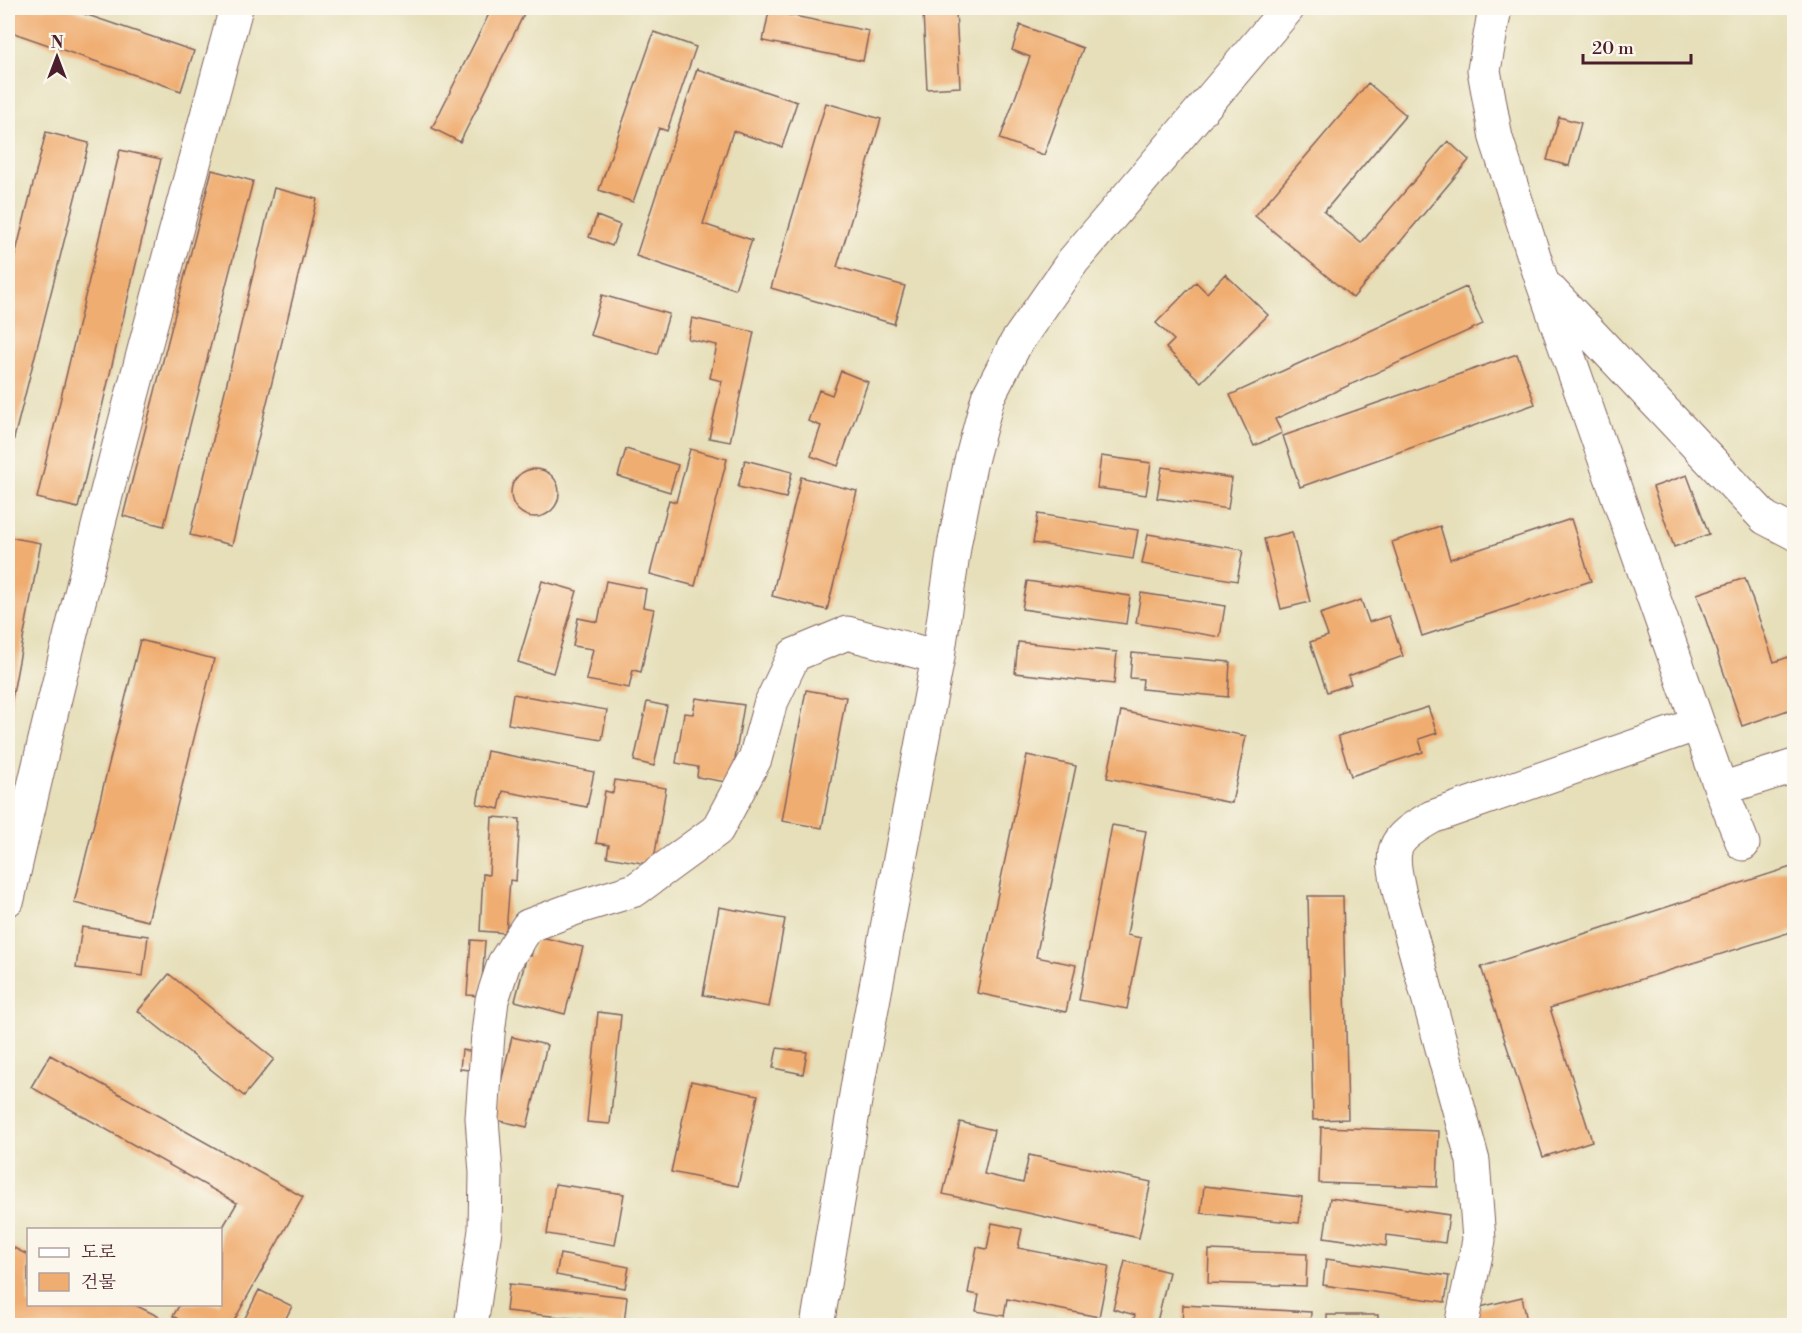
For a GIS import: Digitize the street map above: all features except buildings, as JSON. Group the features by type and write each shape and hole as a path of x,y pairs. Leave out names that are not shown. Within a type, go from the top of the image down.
{"street":[{"path":"8,899 39,761 120,438 236,8"},
{"path":"817,1326 861,1066 938,657 955,541 970,465 988,397 1016,343 1073,261 1288,8"},
{"path":"1495,8 1484,70 1496,138 1542,281 1721,789 1743,844"},
{"path":"1542,281 1765,518 1794,533"},
{"path":"471,1326 484,1230 486,1173 482,1118 492,1000 504,963 528,926 635,890 717,830 755,759 770,705 794,655 847,633 938,657"},
{"path":"1461,1326 1479,1240 1473,1161 1400,895 1393,863 1395,845 1408,831 1432,817 1698,724"},
{"path":"1721,789 1794,766"}]}
